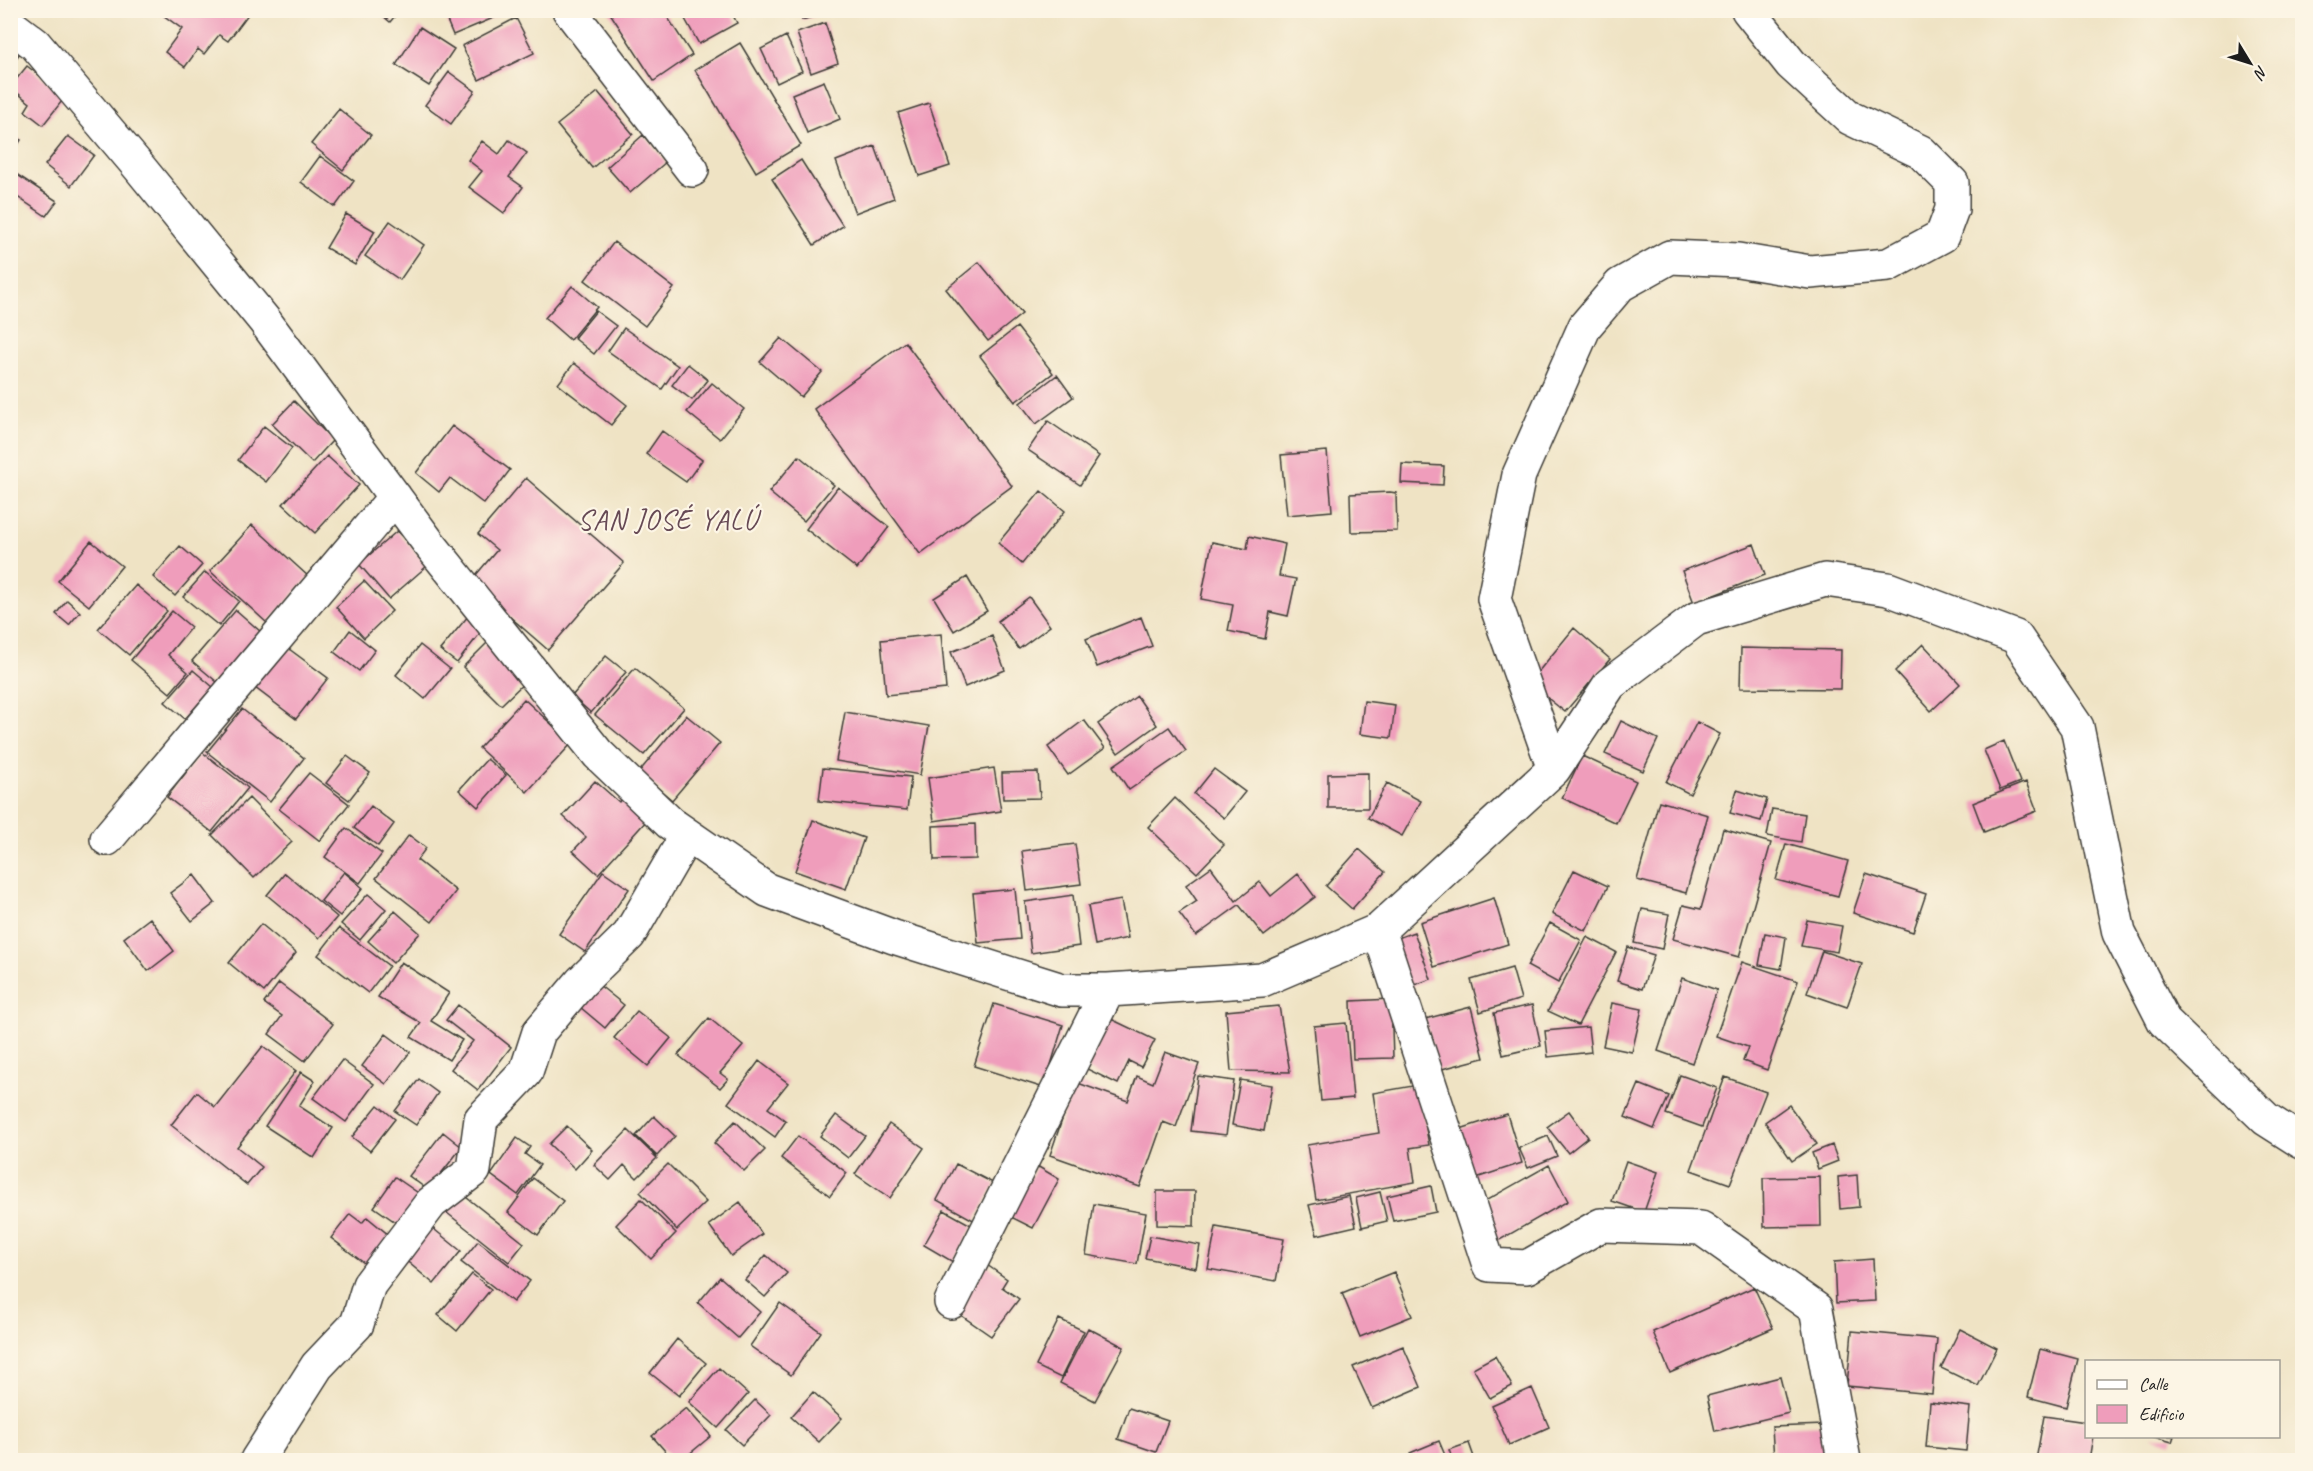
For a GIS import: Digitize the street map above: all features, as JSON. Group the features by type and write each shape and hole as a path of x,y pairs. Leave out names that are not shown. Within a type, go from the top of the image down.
{"street":[{"path":"569,10 692,170"},
{"path":"1554,769 1494,599 1519,475 1585,326 1620,285 1670,257 1738,260 1810,272 1888,265 1942,236 1952,208 1952,183 1921,152 1850,118 1791,64 1748,10"},
{"path":"10,25 35,44 264,320 428,542 598,754 670,823 767,890 894,937 1062,990 1108,990 1262,980 1379,930 1554,769 1610,684 1696,619 1825,580 1888,589 2016,637 2077,727 2119,933 2164,1021 2266,1119 2302,1142"},
{"path":"107,839 395,497"},
{"path":"257,1461 317,1366 357,1324 369,1285 431,1203 474,1170 481,1119 526,1072 539,1032 581,982 629,935 687,835"},
{"path":"1379,930 1489,1265 1527,1267 1601,1225 1701,1228 1816,1310 1844,1461"},
{"path":"951,1302 1108,990"}],"building":[{"path":"166,10 245,10 249,13 228,41 219,35 204,54 198,49 185,67 165,52 182,29 163,15"},
{"path":"376,10 400,10 390,22"},
{"path":"608,10 663,10 692,55 654,81"},
{"path":"680,10 730,10 737,23 699,44"},
{"path":"800,10 832,10 833,11 802,20"},
{"path":"443,11 510,11 453,35"},
{"path":"516,18 534,53 479,80 462,46"},
{"path":"825,23 838,63 811,73 797,33"},
{"path":"420,27 454,49 429,86 396,65"},
{"path":"786,36 802,71 777,83 761,49"},
{"path":"10,38 24,47 10,67"},
{"path":"740,43 801,145 756,172 695,70"},
{"path":"27,66 66,96 43,125 25,111 30,103 10,87"},
{"path":"449,72 475,91 451,124 425,105"},
{"path":"824,81 840,119 807,133 792,94"},
{"path":"598,92 633,134 592,168 557,125"},
{"path":"929,103 950,166 919,176 898,113"},
{"path":"339,109 371,135 343,170 311,144"},
{"path":"10,133 21,140 10,157"},
{"path":"643,135 666,162 630,193 607,167"},
{"path":"68,136 94,155 71,186 45,165"},
{"path":"509,140 527,153 509,177 523,187 504,213 469,187 482,171 468,160 482,141 499,154"},
{"path":"875,146 894,198 855,213 836,161"},
{"path":"320,156 354,181 335,207 301,182"},
{"path":"801,160 843,226 814,245 772,179"},
{"path":"10,170 57,201 46,216 10,192"},
{"path":"346,214 375,231 355,265 326,248"},
{"path":"390,221 424,245 400,280 365,256"},
{"path":"614,242 674,288 645,326 585,280"},
{"path":"979,262 1022,314 988,341 946,289"},
{"path":"572,286 597,307 570,340 545,318"},
{"path":"596,311 616,326 594,354 574,338"},
{"path":"1017,327 1053,373 1015,402 980,356"},
{"path":"624,328 678,366 662,389 608,351"},
{"path":"781,338 822,372 801,397 760,362"},
{"path":"905,342 1012,486 920,554 814,409"},
{"path":"574,363 627,405 611,425 558,384"},
{"path":"688,364 708,380 692,400 672,385"},
{"path":"1057,375 1073,397 1036,424 1020,403"},
{"path":"712,383 744,409 720,439 687,412"},
{"path":"294,401 333,440 312,463 272,424"},
{"path":"1048,421 1099,456 1080,485 1028,450"},
{"path":"264,426 292,448 266,482 238,460"},
{"path":"452,426 510,470 484,504 450,478 439,492 416,473"},
{"path":"662,431 702,460 686,482 646,454"},
{"path":"1327,451 1332,511 1287,515 1281,455"},
{"path":"327,456 359,485 315,533 283,504"},
{"path":"799,456 834,485 804,521 769,492"},
{"path":"1402,464 1444,466 1443,485 1401,483"},
{"path":"526,478 624,563 548,650 470,582 497,550 478,534"},
{"path":"838,487 889,527 857,569 806,529"},
{"path":"1041,491 1065,511 1022,564 998,543"},
{"path":"1396,493 1397,531 1351,532 1350,494"},
{"path":"252,525 309,577 267,623 210,571"},
{"path":"397,531 427,566 389,599 359,564"},
{"path":"1249,536 1285,544 1279,576 1296,579 1288,616 1270,612 1265,639 1228,631 1233,605 1201,599 1212,542 1247,549"},
{"path":"91,541 122,566 89,606 58,581"},
{"path":"1754,544 1765,575 1694,603 1682,571"},
{"path":"180,546 202,565 175,596 153,577"},
{"path":"205,572 239,601 219,626 183,597"},
{"path":"967,577 987,611 954,631 934,598"},
{"path":"364,581 392,611 364,638 336,607"},
{"path":"136,585 167,611 129,655 98,629"},
{"path":"1029,597 1050,626 1019,649 998,621"},
{"path":"67,600 80,612 69,625 56,614"},
{"path":"236,610 261,632 217,682 192,661"},
{"path":"172,611 191,627 168,655 188,672 170,693 131,660"},
{"path":"469,615 484,628 457,663 440,650"},
{"path":"1141,617 1152,646 1097,667 1086,639"},
{"path":"1574,628 1610,659 1565,712 1529,683"},
{"path":"350,630 375,650 359,671 334,652"},
{"path":"941,634 946,689 886,695 881,640"},
{"path":"992,636 1005,670 965,687 951,652"},
{"path":"489,641 527,680 501,705 463,667"},
{"path":"281,643 328,678 296,719 250,684"},
{"path":"1923,644 1960,684 1931,711 1895,671"},
{"path":"420,645 450,669 425,699 396,675"},
{"path":"1741,648 1841,650 1840,689 1740,688"},
{"path":"606,656 626,672 591,713 572,696"},
{"path":"635,668 684,708 644,755 595,715"},
{"path":"193,670 213,687 185,719 165,702"},
{"path":"1137,696 1157,725 1118,753 1098,724"},
{"path":"524,699 572,743 527,792 479,748"},
{"path":"1364,701 1395,705 1391,738 1360,734"},
{"path":"242,709 304,758 270,802 207,752"},
{"path":"845,712 929,726 920,775 836,761"},
{"path":"686,715 720,743 672,800 639,772"},
{"path":"1084,720 1105,748 1068,775 1048,747"},
{"path":"1621,721 1658,739 1643,771 1605,754"},
{"path":"1697,722 1720,734 1690,794 1666,782"},
{"path":"1169,727 1186,751 1129,790 1113,766"},
{"path":"2004,741 2020,782 2000,790 1984,750"},
{"path":"202,752 248,788 212,832 167,797"},
{"path":"347,756 370,773 349,800 326,783"},
{"path":"1582,756 1636,781 1616,823 1562,798"},
{"path":"487,759 506,775 478,807 459,790"},
{"path":"823,768 911,777 907,810 819,801"},
{"path":"994,768 1001,811 934,821 928,778"},
{"path":"1214,769 1245,792 1224,818 1194,794"},
{"path":"1038,772 1040,798 1003,799 1002,773"},
{"path":"309,773 349,804 320,841 279,809"},
{"path":"1368,773 1368,808 1328,808 1328,774"},
{"path":"595,781 619,802 623,797 648,819 598,874 573,851 586,837 563,816"},
{"path":"2026,782 2037,811 1984,832 1973,803"},
{"path":"1387,783 1421,801 1402,836 1368,818"},
{"path":"1737,790 1767,799 1761,821 1730,813"},
{"path":"249,798 292,842 254,878 212,835"},
{"path":"1175,798 1224,845 1197,873 1148,827"},
{"path":"1659,801 1708,815 1686,893 1637,880"},
{"path":"371,806 394,824 378,846 354,828"},
{"path":"1772,809 1805,814 1801,842 1767,836"},
{"path":"813,820 864,838 846,889 795,871"},
{"path":"975,824 976,859 934,860 933,826"},
{"path":"346,828 382,854 360,883 325,857"},
{"path":"1723,829 1771,843 1739,957 1673,939 1683,905 1701,909"},
{"path":"409,835 426,848 417,860 456,891 432,922 376,878"},
{"path":"1075,844 1081,884 1027,891 1022,851"},
{"path":"1786,844 1848,861 1838,896 1776,880"},
{"path":"1359,849 1385,872 1352,909 1326,886"},
{"path":"1211,867 1236,901 1260,882 1271,896 1298,874 1315,897 1264,936 1239,905 1196,936 1179,913 1197,901 1186,885"},
{"path":"1574,870 1608,886 1586,931 1552,914"},
{"path":"603,871 629,889 585,952 559,934"},
{"path":"344,872 363,888 340,916 321,901"},
{"path":"285,873 337,917 319,938 267,895"},
{"path":"1866,874 1926,894 1913,932 1853,913"},
{"path":"194,875 215,903 192,921 170,893"},
{"path":"1015,889 1020,939 978,943 973,893"},
{"path":"368,894 386,909 360,940 341,924"},
{"path":"1073,895 1079,946 1031,953 1025,902"},
{"path":"1494,898 1508,944 1434,967 1420,922"},
{"path":"1121,900 1128,938 1095,945 1088,906"},
{"path":"1642,909 1669,914 1662,949 1634,943"},
{"path":"395,911 420,933 393,963 368,941"},
{"path":"150,918 174,951 148,971 124,938"},
{"path":"1807,920 1842,926 1837,952 1801,946"},
{"path":"1550,923 1581,940 1558,983 1527,966"},
{"path":"261,924 296,953 264,992 229,963"},
{"path":"339,928 389,966 368,993 318,955"},
{"path":"1414,932 1431,979 1401,990 1384,943"},
{"path":"1765,933 1786,937 1781,969 1759,965"},
{"path":"1587,937 1616,952 1578,1025 1548,1011"},
{"path":"1628,947 1654,955 1642,989 1617,981"},
{"path":"1822,951 1862,964 1847,1007 1807,993"},
{"path":"401,962 449,993 431,1021 462,1040 449,1060 411,1037 421,1023 378,997"},
{"path":"1742,962 1798,981 1767,1070 1743,1061 1748,1047 1716,1036"},
{"path":"1512,968 1521,999 1480,1012 1471,980"},
{"path":"1682,978 1717,990 1692,1063 1658,1051"},
{"path":"279,983 333,1024 305,1061 269,1034 282,1016 264,1003"},
{"path":"599,985 624,1005 605,1028 580,1007"},
{"path":"1391,999 1393,1058 1353,1059 1351,1001"},
{"path":"1612,1003 1642,1009 1632,1052 1603,1046"},
{"path":"994,1004 1063,1025 1044,1088 974,1066"},
{"path":"458,1005 511,1047 478,1090 451,1069 473,1041 446,1020"},
{"path":"1532,1005 1541,1046 1503,1055 1494,1013"},
{"path":"1279,1006 1290,1072 1231,1071 1226,1011"},
{"path":"1471,1007 1484,1058 1438,1070 1425,1019"},
{"path":"637,1011 671,1038 648,1066 614,1038"},
{"path":"709,1018 743,1046 720,1073 728,1079 720,1088 678,1055"},
{"path":"1111,1019 1155,1040 1141,1067 1129,1061 1118,1084 1087,1069"},
{"path":"1346,1023 1353,1098 1321,1101 1314,1026"},
{"path":"1588,1027 1591,1052 1548,1057 1545,1031"},
{"path":"386,1034 410,1052 386,1084 362,1066"},
{"path":"263,1046 296,1071 237,1147 262,1167 247,1185 171,1125 197,1092 215,1107"},
{"path":"1165,1052 1199,1064 1176,1127 1163,1122 1140,1187 1050,1155 1075,1082 1128,1101 1137,1076 1153,1083"},
{"path":"342,1060 374,1084 346,1122 313,1098"},
{"path":"759,1061 788,1083 768,1108 786,1121 775,1137 728,1103"},
{"path":"301,1072 315,1081 299,1106 333,1128 314,1158 265,1126"},
{"path":"1680,1075 1717,1088 1702,1127 1666,1114"},
{"path":"1198,1076 1234,1081 1226,1135 1191,1131"},
{"path":"1725,1077 1766,1092 1730,1184 1691,1170"},
{"path":"419,1079 438,1093 416,1125 395,1111"},
{"path":"1240,1080 1272,1085 1264,1131 1232,1125"},
{"path":"1639,1084 1669,1096 1654,1129 1625,1117"},
{"path":"1418,1085 1429,1145 1410,1148 1415,1182 1316,1200 1307,1145 1379,1133 1373,1093"},
{"path":"378,1105 395,1119 370,1151 352,1137"},
{"path":"1789,1105 1817,1144 1792,1161 1765,1122"},
{"path":"1569,1111 1588,1137 1568,1153 1547,1127"},
{"path":"1507,1114 1522,1163 1473,1179 1457,1130"},
{"path":"836,1115 865,1136 848,1158 820,1136"},
{"path":"654,1116 675,1136 657,1156 636,1136"},
{"path":"735,1121 765,1150 744,1171 714,1143"},
{"path":"889,1124 924,1148 890,1198 855,1174"},
{"path":"567,1126 592,1150 575,1169 549,1144"},
{"path":"628,1130 657,1158 637,1178 624,1165 610,1180 594,1165"},
{"path":"443,1132 462,1147 428,1190 409,1176"},
{"path":"798,1136 847,1173 830,1196 781,1158"},
{"path":"1548,1136 1557,1156 1528,1168 1519,1148"},
{"path":"517,1138 530,1147 525,1154 540,1165 518,1195 491,1175"},
{"path":"1832,1145 1838,1161 1818,1169 1812,1153"},
{"path":"1626,1161 1658,1172 1644,1212 1612,1201"},
{"path":"668,1164 706,1202 677,1230 640,1192"},
{"path":"956,1164 995,1184 975,1221 937,1200"},
{"path":"1549,1165 1568,1201 1498,1241 1478,1205"},
{"path":"1037,1166 1059,1179 1033,1228 1009,1216"},
{"path":"1857,1175 1859,1207 1840,1209 1838,1177"},
{"path":"395,1177 424,1197 404,1228 374,1207"},
{"path":"1820,1177 1821,1226 1764,1227 1763,1178"},
{"path":"533,1178 563,1201 538,1235 508,1212"},
{"path":"1431,1186 1436,1212 1393,1221 1387,1196"},
{"path":"457,1190 524,1243 509,1262 442,1209"},
{"path":"1157,1191 1195,1191 1194,1226 1157,1225"},
{"path":"1380,1192 1387,1221 1362,1227 1356,1198"},
{"path":"1349,1196 1356,1226 1317,1235 1309,1205"},
{"path":"641,1199 676,1233 651,1259 616,1225"},
{"path":"740,1202 762,1234 731,1256 709,1225"},
{"path":"1094,1204 1146,1213 1137,1264 1086,1255"},
{"path":"944,1210 973,1226 953,1262 924,1245"},
{"path":"350,1214 362,1223 367,1217 390,1236 368,1266 331,1238"},
{"path":"430,1226 461,1251 434,1284 403,1258"},
{"path":"1216,1227 1284,1239 1276,1281 1208,1269"},
{"path":"1150,1236 1200,1245 1196,1268 1145,1258"},
{"path":"478,1241 530,1281 513,1302 461,1262"},
{"path":"766,1255 787,1273 765,1297 745,1280"},
{"path":"1873,1259 1875,1301 1836,1303 1834,1262"},
{"path":"987,1265 1007,1279 1002,1287 1019,1299 991,1336 955,1311"},
{"path":"1394,1272 1412,1316 1360,1337 1342,1293"},
{"path":"472,1274 491,1289 457,1331 438,1315"},
{"path":"720,1277 760,1312 738,1338 698,1303"},
{"path":"1754,1287 1773,1328 1670,1373 1653,1332"},
{"path":"780,1303 821,1332 791,1375 750,1346"},
{"path":"1059,1319 1084,1331 1061,1378 1036,1366"},
{"path":"1088,1328 1124,1347 1095,1401 1060,1383"},
{"path":"1960,1329 1997,1348 1978,1386 1941,1368"},
{"path":"1852,1331 1937,1339 1932,1394 1847,1386"},
{"path":"677,1339 706,1363 679,1396 650,1373"},
{"path":"1403,1346 1421,1387 1372,1408 1353,1367"},
{"path":"2040,1349 2078,1359 2066,1407 2028,1397"},
{"path":"1495,1356 1512,1386 1490,1398 1473,1368"},
{"path":"719,1368 748,1394 718,1428 689,1402"},
{"path":"1780,1377 1789,1413 1715,1431 1707,1396"},
{"path":"1532,1388 1549,1427 1509,1445 1492,1406"},
{"path":"813,1392 842,1418 819,1442 791,1417"},
{"path":"755,1400 771,1415 742,1445 726,1430"},
{"path":"1930,1402 1970,1407 1966,1451 1926,1447"},
{"path":"686,1408 711,1436 682,1460 673,1460 652,1436"},
{"path":"1129,1408 1168,1421 1156,1452 1118,1439"},
{"path":"2044,1416 2085,1422 2085,1438 2093,1438 2089,1460 2036,1460"},
{"path":"1824,1425 1826,1460 1774,1460 1772,1427"},
{"path":"2158,1438 2173,1438 2172,1442"},
{"path":"1439,1441 1447,1460 1413,1460 1410,1453"},
{"path":"1469,1443 1475,1460 1453,1460 1449,1450"}],"district":[{"name":"SAN JOSÉ YALÚ","path":"668,519"}]}
